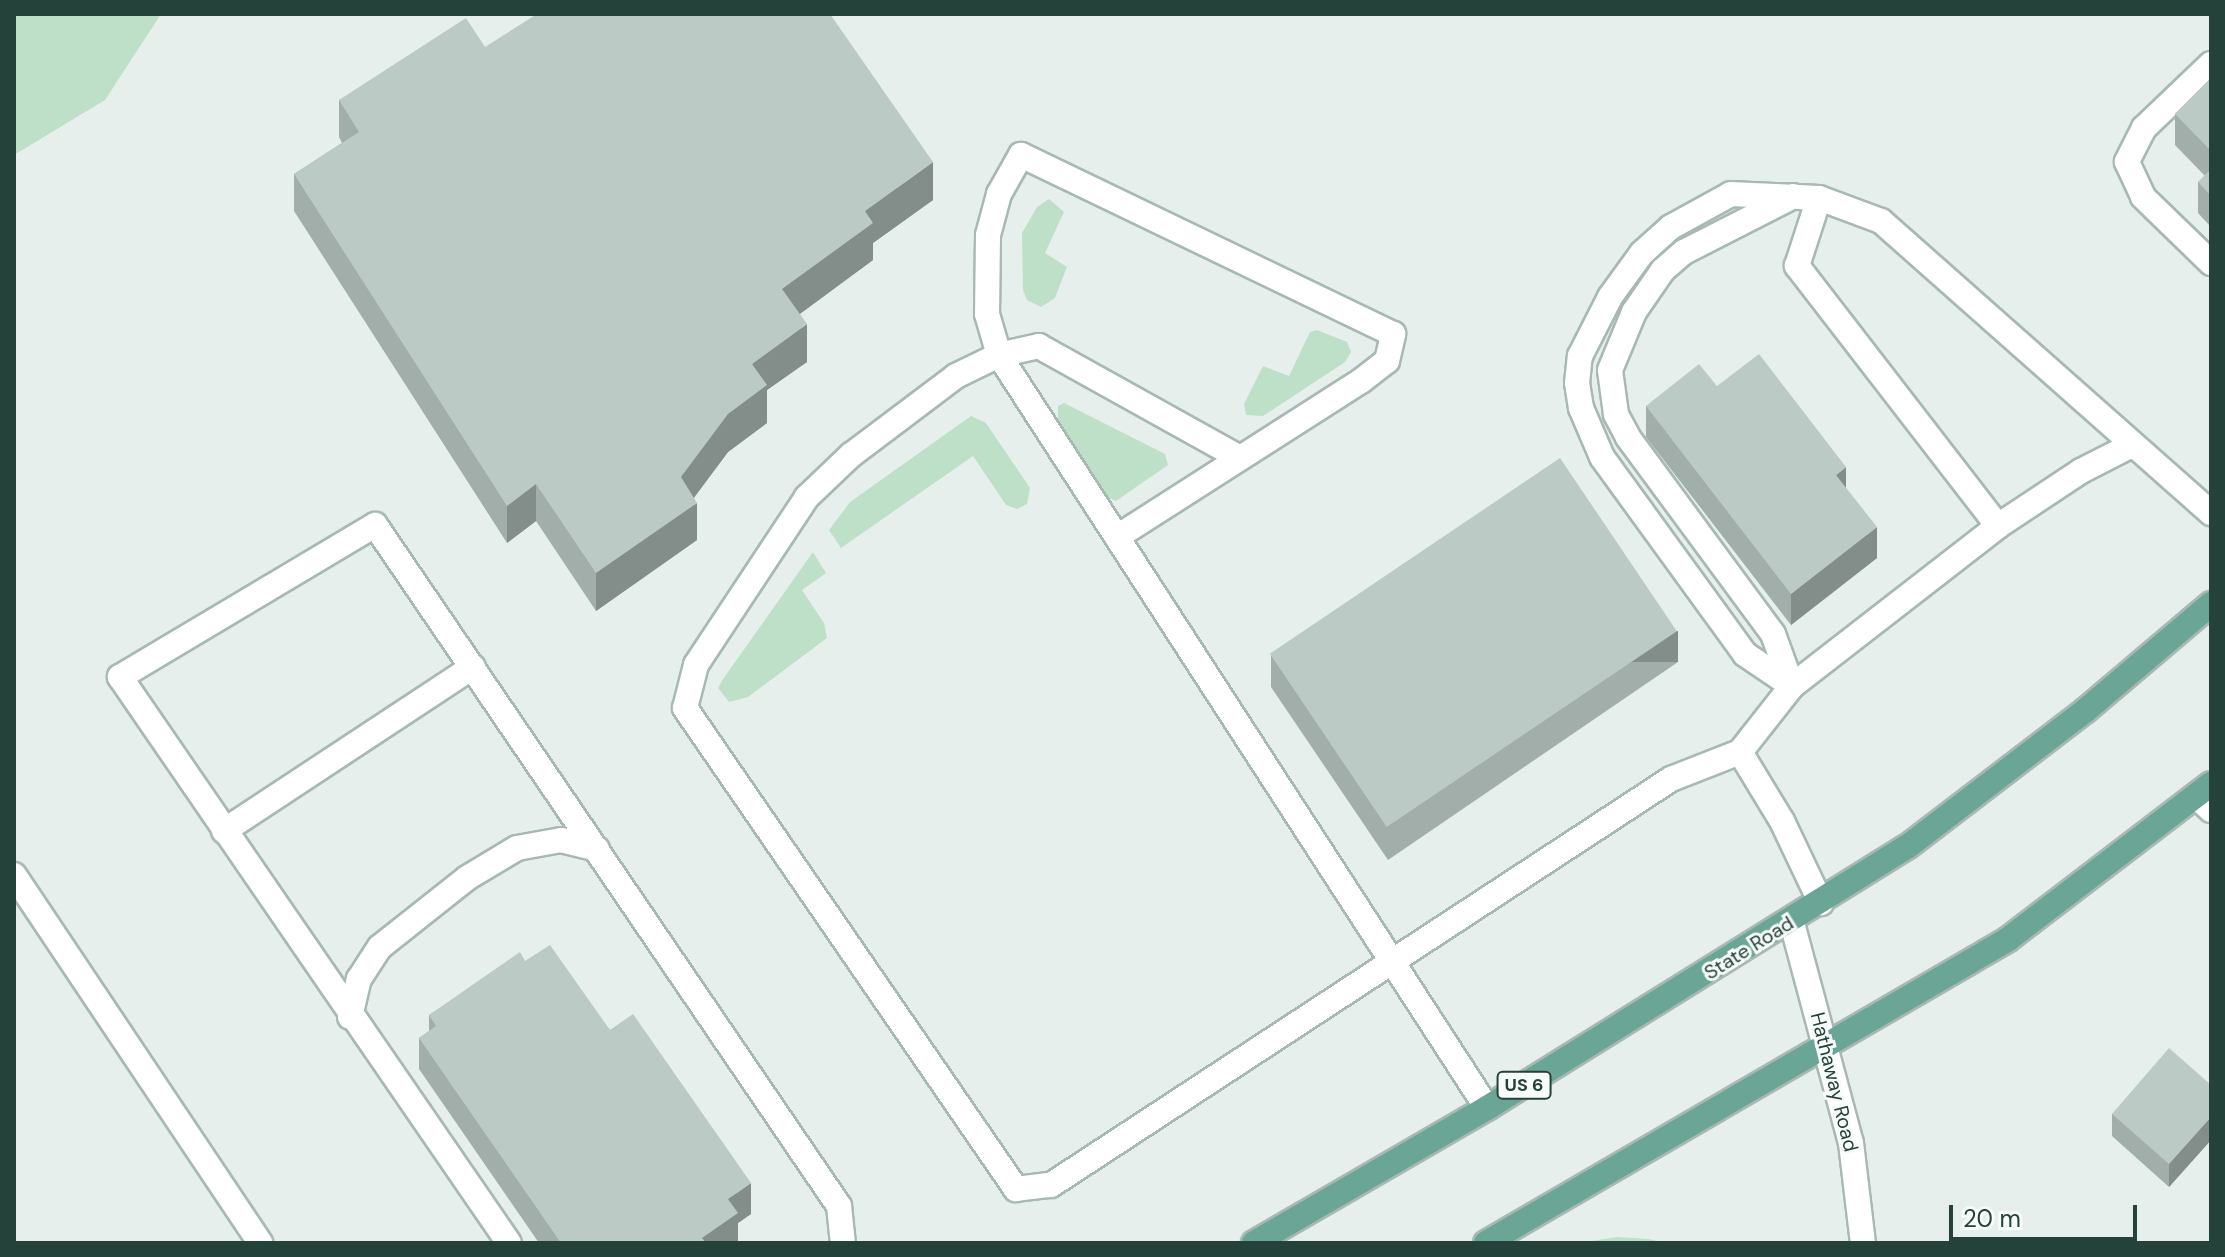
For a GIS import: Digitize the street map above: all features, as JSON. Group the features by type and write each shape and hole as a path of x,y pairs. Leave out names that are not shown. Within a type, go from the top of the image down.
{"main road":[{"path":"2211,64 2144,128 2127,162 2143,197 2211,263"},
{"path":"1117,537 1387,361 1393,334 1382,326 1021,155 999,194 988,235 987,314 999,355 1487,1108"},
{"path":"1792,686 1745,654 1602,457 1581,408 1577,383 1580,356 1610,297 1642,253 1671,227 1731,194 1819,198 1881,221 2211,513"},
{"path":"1792,686 1773,634 1628,437 1616,414 1610,370 1634,312 1663,270 1684,252 1794,196"},
{"path":"1819,198 1797,266 1998,526"},
{"path":"1240,458 1039,346 999,355 956,376 851,455 807,497 696,665 685,708 1016,1189 1051,1185 1395,963 1671,779 1740,752 1792,686 1998,526 2081,471 2132,445"},
{"path":"509,1243 350,1017 120,677 375,525 839,1206 843,1243"},
{"name":"State Road","path":"1254,1243 1487,1108 1792,923 2003,776 2211,604"},
{"path":"224,831 473,667"},
{"path":"1740,752 1782,821 1821,903"},
{"path":"1486,1243 2007,940 2206,797"},
{"path":"350,1017 359,979 380,947 467,878 517,848 561,840 597,849"},
{"path":"14,875 260,1243"},
{"name":"Hathaway Road","path":"1792,923 1851,1143 1863,1243"}],"green space":[{"path":"14,14 161,14 105,100 14,155"},
{"path":"1049,199 1064,212 1045,253 1067,267 1055,298 1041,307 1027,300 1023,290 1022,233 1037,207"},
{"path":"1317,330 1347,342 1351,352 1345,362 1263,416 1246,415 1244,404 1263,366 1289,376 1310,332"},
{"path":"1064,403 1165,454 1168,465 1116,501 1109,498 1058,422 1058,406"},
{"path":"971,416 986,423 1030,488 1027,504 1017,509 1006,505 973,456 841,548 829,530 850,502"},
{"path":"813,552 826,573 802,590 824,623 827,638 748,697 729,702 718,688 723,679"},
{"path":"1617,1237 1649,1239 1665,1243 1579,1243"}],"building":[{"path":"537,14 830,14 933,162 865,211 873,223 782,289 807,324 752,364 767,385 728,414 681,477 697,503 596,573 536,484 507,506 294,174 359,132 339,100 466,18 485,47"},
{"path":"2211,78 2211,151 2175,114"},
{"path":"2211,169 2211,196 2198,182"},
{"path":"1759,354 1846,467 1836,475 1877,527 1791,594 1646,406 1699,364 1717,386"},
{"path":"1560,458 1677,631 1387,827 1270,654"},
{"path":"550,945 610,1030 633,1014 751,1183 728,1199 738,1213 702,1238 706,1243 561,1243 419,1038 436,1026 429,1015 520,952 525,961"},
{"path":"2169,1048 2211,1085 2211,1117 2169,1164 2112,1114"}]}
